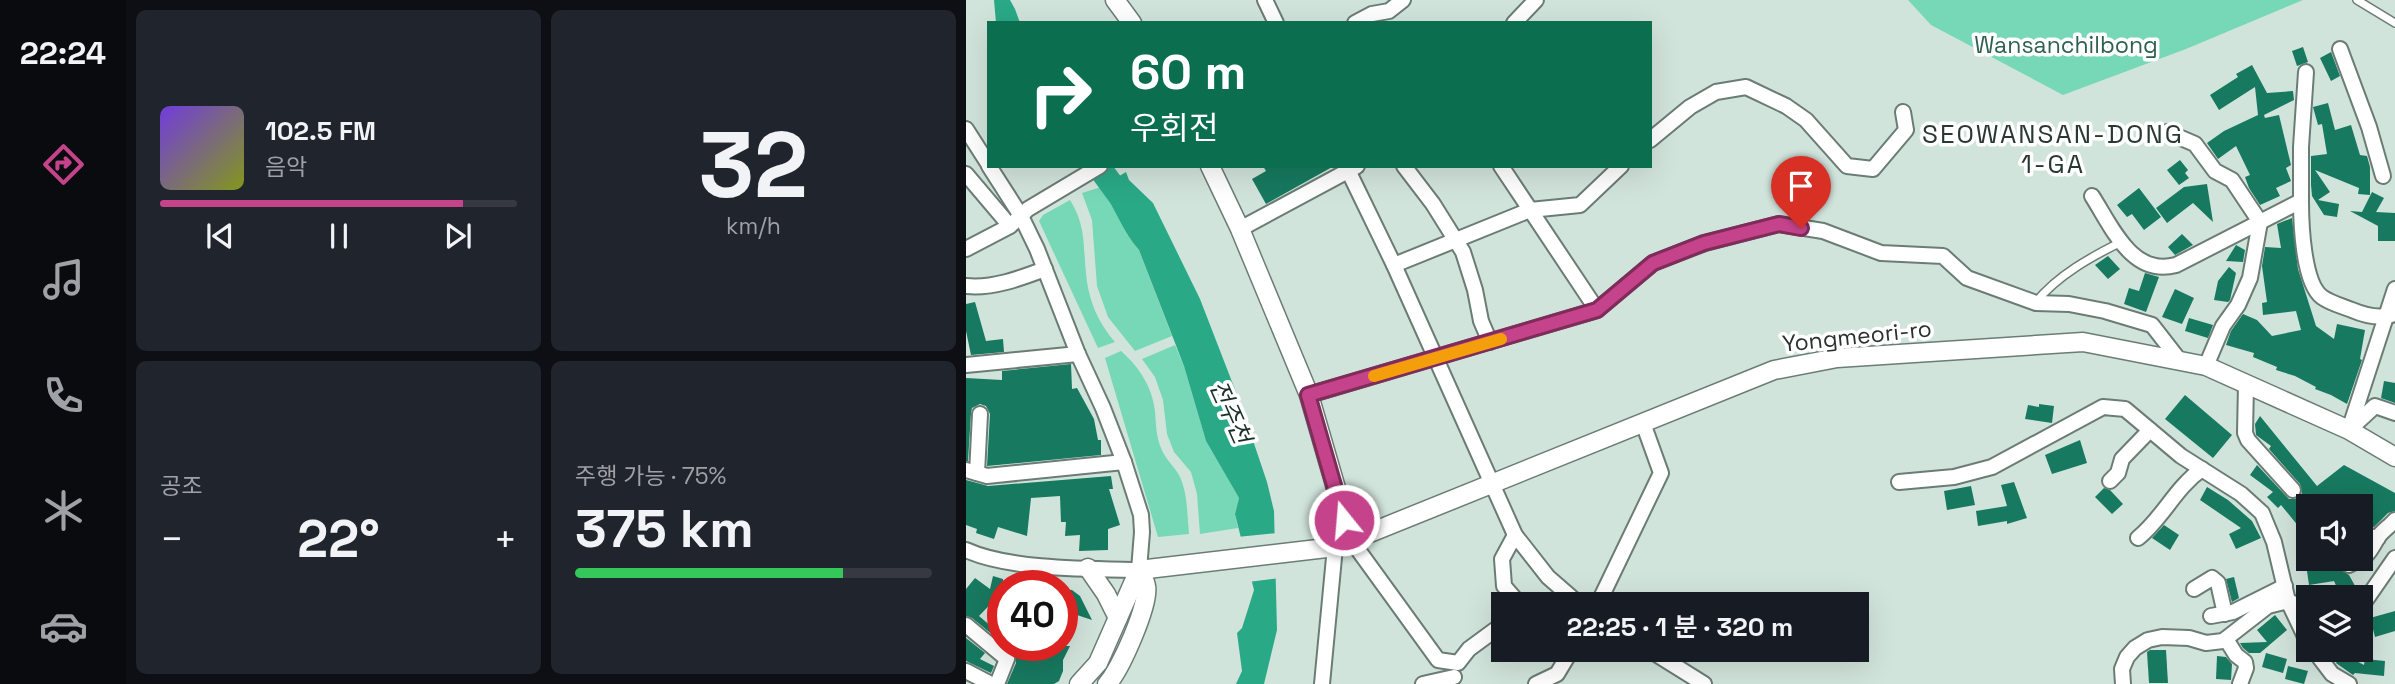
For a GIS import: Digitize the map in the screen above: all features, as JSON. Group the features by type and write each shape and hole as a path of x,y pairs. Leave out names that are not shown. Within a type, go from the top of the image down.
{"street":[{"path":"1115,0 1131,21"},
{"path":"1265,0 1275,21"},
{"path":"1357,21 1374,7 1394,17 1403,0"},
{"path":"1516,21 1536,0"},
{"path":"2340,50 2369,127 2383,176"},
{"path":"2306,72 2301,148 2301,236 2314,289 2323,298 2357,312 2390,316"},
{"path":"1652,138 1690,107 1716,92 1746,87 1786,106 1805,120 1847,166 1873,169 1906,130 1903,112"},
{"path":"966,129 987,163"},
{"path":"2167,132 2194,144 2215,171 2232,180 2260,222 2250,278 2238,305 2223,326 2206,366"},
{"path":"990,168 1045,269 1124,462 1140,515 1142,532 1139,570 1098,663 1079,684"},
{"path":"966,249 1097,168"},
{"path":"1211,168 1240,229 1308,395 1343,543 1322,684"},
{"path":"1240,229 1351,168 1515,535 1548,577 1565,592"},
{"path":"1405,168 1464,252 1481,321 1490,342"},
{"path":"1502,168 1597,310"},
{"path":"1394,265 1530,210 1580,205 1619,168"},
{"path":"966,174 1019,217"},
{"path":"2092,196 2137,260 2150,267 2164,268 2176,265 2301,201"},
{"path":"1308,395 1597,310 1653,263 1704,243 1779,224 1823,231 1881,253 1943,256 1967,278 2036,303 2069,304 2152,325 2180,361"},
{"path":"966,286 1013,280 1045,269"},
{"path":"2349,430 2390,316 2395,289"},
{"name":"Yongmeori-ro","path":"1139,570 1314,551 1343,543 1774,370 1837,358 2082,342 2206,366 2349,430 2395,457"},
{"path":"967,361 989,363 1078,354"},
{"path":"2246,384 2245,433 2248,440 2293,490"},
{"path":"1899,482 1954,477 1992,467 2103,407 2125,409 2202,469 2241,494 2262,513 2274,542 2287,594 2296,615"},
{"path":"2349,430 2375,407 2395,413"},
{"path":"980,414 969,471 986,476 1124,462"},
{"path":"1604,592 1661,473 1643,423"},
{"path":"2110,481 2118,473 2122,458 2150,430"},
{"path":"2138,538 2170,504 2186,481 2202,469"},
{"path":"2373,548 2378,538 2395,520"},
{"path":"1509,592 1504,586 1502,559 1515,535"},
{"path":"2373,537 2378,538"},
{"path":"1343,543 1438,660 1458,663 1469,649 1491,633"},
{"path":"966,550 979,556 1015,563 1139,570"},
{"path":"2373,590 2395,558"},
{"path":"1088,568 1118,618"},
{"path":"1107,684 1128,648 1138,621 1147,588 1139,570"},
{"path":"2194,589 2212,578 2218,583 2218,615 2287,594"},
{"path":"2287,594 2296,601"},
{"path":"2123,684 2122,669 2127,657 2148,640 2162,637 2189,638 2206,643 2223,641 2287,594"},
{"path":"966,625 1007,659 997,684"},
{"path":"2226,639 2245,663 2246,668 2240,684"},
{"path":"1536,684 1557,674 1564,662"},
{"path":"1669,662 1704,684"},
{"path":"2323,662 2332,674 2349,684"},
{"path":"966,671 991,684"},
{"path":"1423,684 1454,677"}],"lane":[{"path":"2357,0 2395,23"},
{"path":"2036,303 2048,289 2092,257 2122,242"}],"green space":[{"name":"Wansanchilbong","path":"1908,0 2303,0 2186,49 2063,95 1931,25"},
{"path":"1101,187 1139,250 1172,336 1135,351 1108,317 1097,286 1092,220 1082,193"},
{"path":"1070,200 1081,227 1087,283 1092,301 1099,319 1115,342 1098,348 1039,221 1043,215"},
{"path":"1175,345 1184,366 1206,441 1239,498 1235,514 1238,528 1200,534 1197,494 1191,472 1174,452 1167,434 1163,400 1155,377 1142,359"},
{"path":"1121,351 1139,370 1151,393 1159,443 1179,475 1184,489 1189,534 1158,537 1105,358"}],"water":[{"path":"994,0 1010,0 1019,21 996,21"},
{"path":"1126,172 1129,180 1153,203 1200,299 1267,482 1274,511 1277,630 1264,684 1236,684 1242,671 1237,633 1242,628 1254,590 1235,514 1239,498 1206,441 1184,366 1139,250 1101,187"}],"pier":[{"path":"1278,533 1280,578 1248,582 1237,537"}],"building":[{"path":"2303,47 2308,62 2297,66 2292,51"},
{"path":"2331,52 2340,76 2331,81 2320,58"},
{"path":"2252,65 2267,93 2293,91 2294,100 2264,115 2265,118 2279,115 2291,165 2286,168 2291,181 2276,188 2280,196 2260,205 2249,188 2245,177 2250,175 2236,146 2218,159 2207,143 2224,131 2258,115 2255,87 2219,110 2210,95"},
{"path":"2328,103 2335,130 2351,125 2360,155 2367,156 2370,167 2370,195 2358,194 2359,188 2315,170 2330,192 2318,200 2339,204 2337,217 2324,215 2312,196 2311,185 2311,156 2327,154 2322,124 2318,125 2313,107"},
{"path":"2180,160 2188,170 2185,173 2189,178 2179,185 2167,170"},
{"path":"1264,168 1330,168 1266,204 1252,179 1266,171"},
{"path":"2207,184 2213,222 2193,203 2167,223 2156,208 2184,187"},
{"path":"2139,188 2161,217 2144,230 2132,214 2127,217 2117,205"},
{"path":"2372,192 2384,198 2376,212 2395,213 2395,241 2378,241 2378,226 2350,211 2362,212"},
{"path":"2292,218 2298,269 2316,326 2334,339 2337,324 2365,330 2362,360 2347,404 2295,376 2276,370 2277,367 2253,357 2254,353 2226,345 2231,331 2243,314 2257,320 2272,336 2301,330 2296,311 2263,315 2262,303 2267,302 2262,266 2265,247 2281,248 2277,224"},
{"path":"2182,234 2193,245 2175,255 2168,247"},
{"path":"2236,245 2245,250 2243,262 2226,261"},
{"path":"2108,256 2120,269 2108,279 2095,265"},
{"path":"2229,267 2236,273 2230,300 2214,300 2218,281"},
{"path":"2145,273 2159,277 2146,312 2124,304 2129,288 2139,291"},
{"path":"2175,289 2194,298 2182,324 2162,317"},
{"path":"975,302 986,341 1003,339 1004,352 971,355 966,331 966,304"},
{"path":"2189,318 2213,325 2208,338 2185,331"},
{"path":"1071,364 1072,389 1077,388 1094,419 1098,440 1101,440 1101,455 987,466 990,414 986,406 980,404 972,408 966,461 966,378 1002,380 1002,371"},
{"path":"2384,381 2395,383 2395,403 2381,398"},
{"path":"2185,395 2232,435 2213,458 2165,419"},
{"path":"2039,404 2054,406 2052,423 2025,419 2028,405 2039,407"},
{"path":"2260,416 2317,486 2344,465 2395,493 2395,511 2388,513 2373,527 2373,494 2302,494 2300,484 2269,449 2271,446 2256,435 2255,424"},
{"path":"2080,440 2087,463 2052,474 2045,455"},
{"path":"2257,465 2289,499 2296,499 2296,523 2281,505 2278,508 2267,497 2273,492 2250,475"},
{"path":"1111,476 1113,489 1109,489 1120,525 1108,529 1108,550 1079,551 1080,535 1065,536 1066,522 1061,522 1060,496 1031,498 1027,536 998,527 994,539 976,533 977,529 966,525 966,480 988,486"},
{"path":"2014,482 2027,518 2007,524 2007,521 1978,526 1976,511 2007,506 2001,485"},
{"path":"1971,486 1975,505 1947,510 1944,491"},
{"path":"2207,487 2228,500 2252,521 2261,538 2236,549 2229,534 2241,528 2200,500"},
{"path":"2104,488 2110,490 2123,504 2112,514 2095,497"},
{"path":"2164,525 2179,535 2170,550 2152,538"},
{"path":"2307,571 2343,571 2355,585 2336,585 2334,581 2309,585"},
{"path":"2234,577 2239,598 2232,602 2226,579"},
{"path":"975,578 987,587 987,608 979,616 987,623 987,630 966,616 966,589"},
{"path":"1078,594 1080,596 1092,620 1078,615"},
{"path":"2395,611 2395,631 2375,637 2373,617"},
{"path":"2275,615 2287,630 2260,653 2249,653 2240,643 2267,642 2257,630"},
{"path":"966,638 985,653 980,659 994,666 991,673 966,661"},
{"path":"2166,650 2168,683 2149,683 2147,652"},
{"path":"2266,653 2287,659 2283,673 2262,667"},
{"path":"2217,656 2226,657 2232,664 2231,680 2216,679"},
{"path":"2373,660 2385,661 2384,676 2353,675 2336,663 2358,662 2364,665 2364,662 2373,662"},
{"path":"1063,661 1063,671 1059,681 1054,684 1007,684 1016,663"},
{"path":"2288,666 2308,671 2304,684 2285,679"}],"waterway":[{"name":"전주천","path":"1099,168 1129,208"}],"slow traffic":[{"path":"1374,376 1501,339"}],"district":[{"name":"SEOWANSAN-DONG 1-GA","path":"2053,149"}],"route":[{"path":"1344,520 1308,395 1597,310 1653,263 1704,243 1779,224 1801,228"}]}
